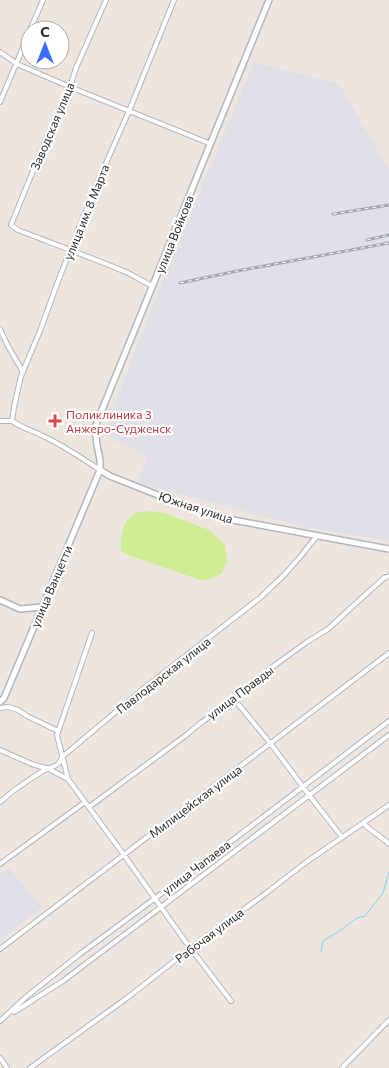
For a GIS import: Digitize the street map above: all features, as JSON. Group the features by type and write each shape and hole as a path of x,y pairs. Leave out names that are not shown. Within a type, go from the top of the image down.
{"street":[{"path":"35,20 43,0"},
{"name":"Заводская улица","path":"70,250 18,230 11,225 106,0"},
{"name":"улица им. 8 Марта","path":"12,421 23,372 92,195 129,111 174,0"},
{"name":"улица Войкова","path":"100,470 95,428 268,0"},
{"path":"0,52 17,64 211,144"},
{"path":"0,102 20,56"},
{"path":"70,250 132,275 153,286"},
{"path":"0,328 23,372"},
{"path":"0,421 12,421"},
{"name":"Южная улица","path":"12,421 43,435 110,476 173,501 233,520 389,549"},
{"name":"улица Ванцетти","path":"0,702 4,698 100,470"},
{"name":"Павлодарская улица","path":"0,802 17,788 60,762 62,757 143,690 261,598 317,536"},
{"name":"улица Правды","path":"89,807 328,628 384,578 389,576"},
{"path":"0,600 20,609 42,607"},
{"path":"92,633 57,735 68,778 231,1001"},
{"name":"Милицейская улица","path":"0,949 389,653"},
{"path":"234,698 342,837"},
{"path":"0,708 18,710 26,716 58,731"},
{"name":"улица Чапаева","path":"6,1017 26,997 57,972 389,720"},
{"name":"улица Чапаева","path":"0,1021 63,980 389,735"},
{"path":"0,750 68,778"},
{"path":"0,864 85,802"},
{"name":"Рабочая улица","path":"30,1068 342,837 364,824 389,805"},
{"path":"364,824 371,832 389,844"},
{"path":"342,1068 389,1020"},
{"path":"0,1058 7,1068"}],"shaded area":[{"path":"254,62 339,83 389,170 389,541 305,527 137,483 148,455 103,435 158,293"},
{"path":"9,868 42,907 0,940 0,875"}],"green space":[{"path":"146,511 165,513 209,530 225,545 227,561 221,574 203,581 121,551 124,526 127,521 135,513"}],"waterway":[{"path":"321,952 323,941 357,918 365,916 383,893 389,872"}],"railway":[{"path":"333,214 389,205"},
{"path":"367,240 389,235"},
{"path":"180,283 389,243"}],"place":[{"name":"Поликлиника 3 Анжеро-Судженск","path":"55,421"}]}
